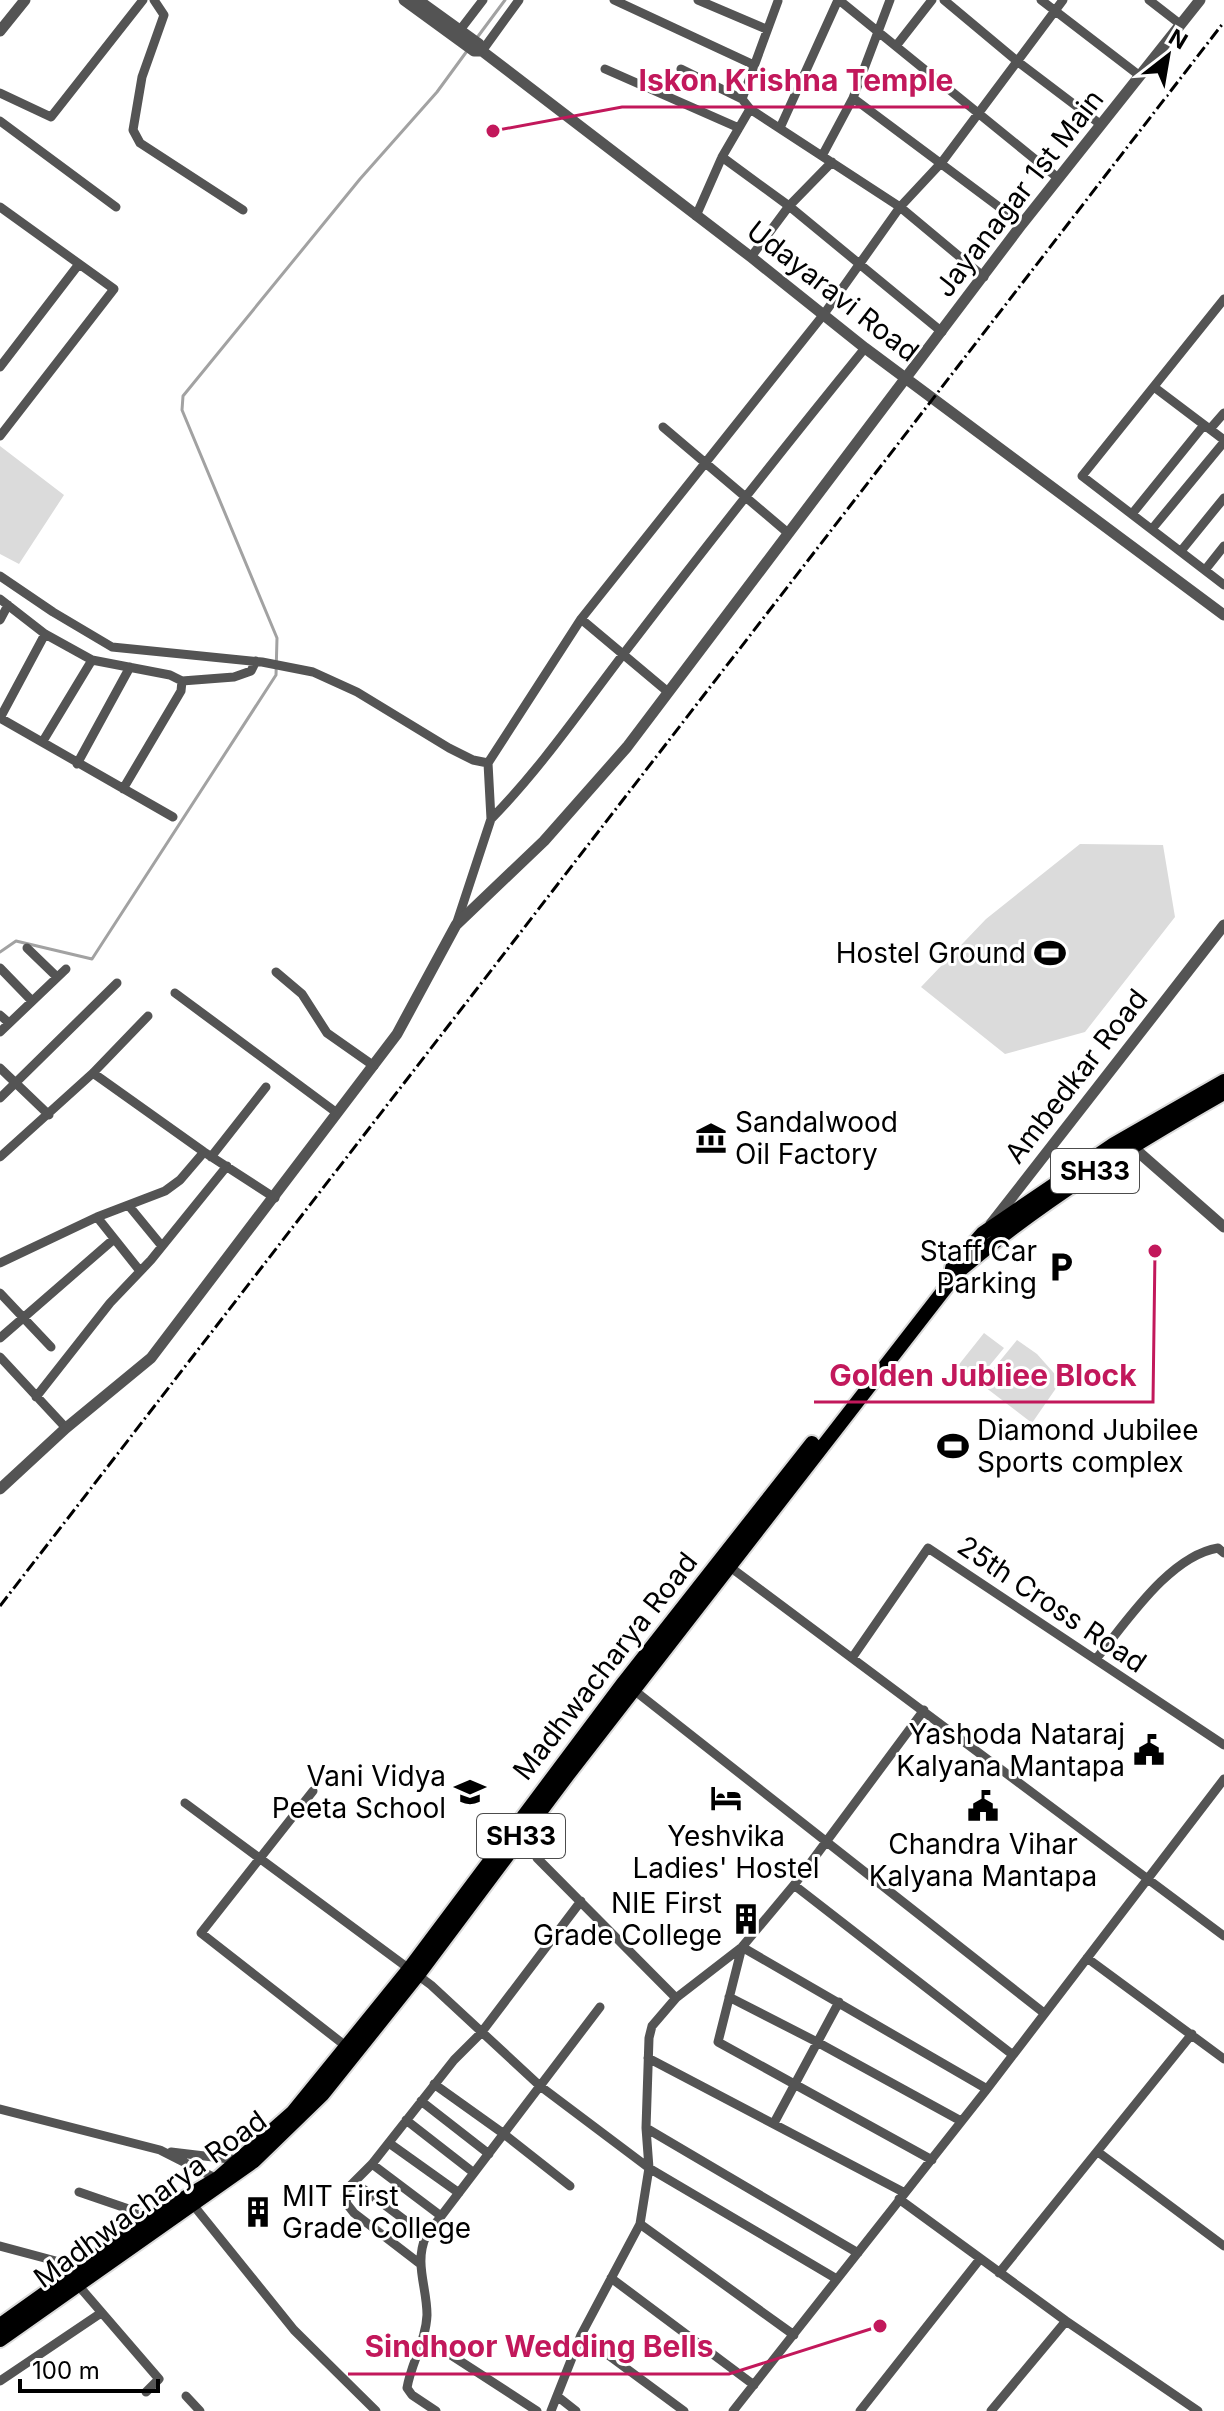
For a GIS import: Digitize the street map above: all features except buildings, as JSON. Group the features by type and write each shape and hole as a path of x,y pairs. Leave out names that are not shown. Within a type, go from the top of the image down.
{"main road":[{"name":"Madhwacharya Road","path":"0,2340 189,2200 263,2154 323,2094 629,1686 947,1273 983,1233 1224,1081"},
{"name":"SH33","path":"973,1260 1127,1142 1224,1093"},
{"name":"Madhwacharya Road","path":"724,1563 949,1284 973,1260"},
{"name":"Madhwacharya Road","path":"221,2180 238,2160 293,2112 414,1972"},
{"name":"Madhwacharya Road","path":"0,2325 82,2278 152,2217 189,2200"}],"street":[{"path":"0,31 25,0"},
{"path":"0,93 51,117 143,0"},
{"path":"154,0 164,15 142,77 133,130 140,143 243,210"},
{"path":"404,0 459,34 483,0"},
{"name":"Udayaravi Road","path":"418,0 865,348 1224,615"},
{"path":"479,49 519,0"},
{"path":"614,0 754,65"},
{"path":"698,0 766,29"},
{"path":"742,99 778,0"},
{"path":"780,128 838,0 1058,178"},
{"path":"822,156 853,98 890,0"},
{"path":"896,46 932,0"},
{"path":"944,0 1100,124"},
{"path":"1041,0 1140,76"},
{"path":"456,925 491,819 488,763 581,619 824,314 900,207 942,162 1063,0"},
{"path":"1149,0 1180,24"},
{"name":"Jayanagar 1st Main","path":"0,1489 66,1428 151,1358 397,1034 456,925 544,841 627,747 1022,224 1200,0"},
{"path":"605,69 739,128"},
{"path":"681,69 742,99 750,109 900,207 984,277"},
{"path":"853,98 1022,224"},
{"path":"696,216 722,157 750,109"},
{"path":"0,121 116,207"},
{"path":"722,157 789,206 942,332"},
{"path":"751,257 789,206 832,162"},
{"path":"0,207 114,289 0,436"},
{"path":"0,367 79,264"},
{"path":"1224,299 1082,476 1224,585"},
{"path":"491,819 537,768 745,497 865,348"},
{"path":"1152,529 1224,441 1154,387"},
{"path":"1132,514 1207,427 1224,413"},
{"path":"663,427 788,533"},
{"path":"1181,551 1224,498"},
{"path":"1205,570 1224,546"},
{"path":"0,576 112,647 259,661 313,672 357,692 449,748 473,760 488,763"},
{"path":"0,620 4,602 45,634 92,660 170,675 182,681 234,677 251,671 259,661"},
{"path":"581,619 668,692"},
{"path":"45,634 0,718 173,817"},
{"path":"43,741 92,660"},
{"path":"77,764 130,667"},
{"path":"123,789 181,691 182,681"},
{"name":"Ambedkar Road","path":"973,1260 983,1233 1224,925"},
{"path":"27,948 57,977"},
{"path":"0,968 32,1001"},
{"path":"0,1032 66,969"},
{"path":"276,972 302,994 327,1033 374,1066"},
{"path":"0,1098 117,983"},
{"path":"175,993 337,1113"},
{"path":"0,1015 9,1023"},
{"path":"0,1157 49,1115 148,1016"},
{"path":"0,1068 49,1115"},
{"path":"93,1073 275,1198"},
{"path":"0,1263 97,1217 165,1191 207,1154 266,1087"},
{"path":"1127,1142 1224,1227"},
{"path":"36,1397 110,1303 227,1166"},
{"path":"129,1206 161,1245"},
{"path":"97,1217 140,1271"},
{"path":"0,1338 114,1239"},
{"path":"0,1293 51,1347"},
{"path":"0,1357 66,1428"},
{"name":"25th Cross Road","path":"852,1658 928,1548 1224,1745"},
{"path":"1096,1659 1163,1579 1203,1551 1218,1548 1224,1553"},
{"path":"724,1563 1224,1936"},
{"path":"629,1686 1044,2013"},
{"path":"551,2411 581,2335 640,2224 649,2168 646,2128 652,2026 676,1998 742,1947 794,1885 924,1710"},
{"path":"733,2411 932,2160 1224,1779"},
{"path":"313,1791 201,1933 347,2047"},
{"path":"185,1803 414,1972 540,2086 649,2168 837,2279"},
{"path":"537,1858 676,1998"},
{"path":"794,1885 1013,2055"},
{"path":"419,2263 354,2213 345,2196 434,2084 481,2033 581,1901"},
{"path":"742,1947 718,2042 932,2160"},
{"path":"742,1947 987,2089"},
{"path":"1087,1958 1224,2059"},
{"path":"729,1997 961,2121"},
{"path":"774,2123 839,2002"},
{"path":"436,2411 407,2388 423,2337 426,2300 419,2263 420,2249 426,2236 600,2007"},
{"path":"999,2273 1192,2034"},
{"path":"648,2058 774,2123 902,2196 999,2273 1198,2411"},
{"path":"434,2084 570,2186"},
{"path":"421,2101 489,2154"},
{"path":"0,2109 160,2150 238,2160"},
{"path":"406,2120 474,2173"},
{"path":"646,2128 858,2253"},
{"path":"389,2143 459,2193"},
{"path":"160,2150 221,2180"},
{"path":"1098,2152 1224,2246"},
{"path":"372,2164 441,2216"},
{"path":"354,2182 426,2236"},
{"path":"79,2192 152,2217"},
{"path":"189,2200 294,2330 373,2410"},
{"path":"640,2224 794,2335"},
{"path":"0,2246 82,2278 101,2313 159,2379 146,2392"},
{"path":"860,2411 980,2259"},
{"path":"611,2278 754,2385"},
{"path":"0,2381 101,2313"},
{"path":"991,2411 1066,2321"},
{"path":"581,2335 684,2411"},
{"path":"423,2337 533,2410"},
{"path":"186,2396 200,2411"},
{"path":"557,2396 576,2411"}],"shaded area":[{"path":"0,446 64,495 19,564 0,554"},
{"name":"Hostel Ground","path":"1080,844 1163,845 1175,917 1085,1032 1005,1054 921,987 986,919"},
{"path":"984,1333 1004,1348 976,1382 957,1367"},
{"path":"1017,1340 1037,1354 1061,1381 1032,1423 981,1384"}],"waterway":[{"path":"476,39 505,0"},
{"path":"0,952 16,941 92,959 276,675 277,638 182,410 183,396 360,179 437,92 467,51"}],"railway":[{"path":"0,1606 1224,22"}],"place":[{"name":"Iskon Krishna Temple","path":"493,131"},
{"name":"Hostel Ground","path":"1050,953"},
{"name":"Sandalwood Oil Factory","path":"711,1138"},
{"name":"Golden Jubliee Block","path":"1155,1251"},
{"name":"Staff Car Parking","path":"1061,1267"},
{"name":"Diamond Jubilee Sports complex","path":"953,1446"},
{"name":"Yashoda Nataraj Kalyana Mantapa","path":"1149,1750"},
{"name":"Vani Vidya Peeta School","path":"470,1792"},
{"name":"Yeshvika Ladies' Hostel","path":"726,1798"},
{"name":"Chandra Vihar Kalyana Mantapa","path":"983,1806"},
{"name":"NIE First Grade College","path":"746,1919"},
{"name":"MIT First Grade College","path":"258,2212"},
{"name":"Sindhoor Wedding Bells","path":"880,2326"}]}
